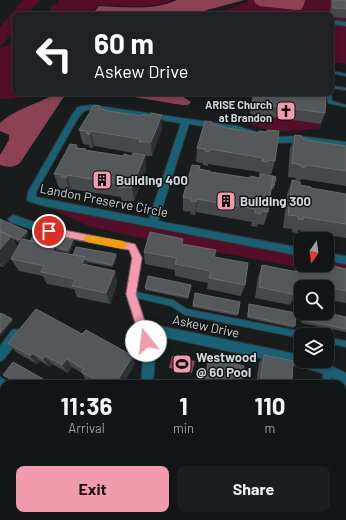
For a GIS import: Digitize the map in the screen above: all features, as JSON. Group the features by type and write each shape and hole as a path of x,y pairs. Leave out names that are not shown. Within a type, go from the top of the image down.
{"street":[{"path":"334,22 346,24"},
{"name":"Landon Preserve Circle","path":"294,251 44,203 31,199 32,192 81,109 91,107 237,129 262,137 279,140 299,139 346,144"},
{"path":"153,223 186,121"},
{"path":"13,219 49,231 132,247 137,258 131,294 142,327 149,355 146,380"},
{"path":"334,258 346,260"},
{"path":"0,355 23,326"},
{"name":"Askew Drive","path":"142,327 294,359"},
{"name":"Askew Drive","path":"324,368 344,380"}],"lane":[{"path":"334,73 346,75"},
{"path":"334,87 346,89"},
{"path":"329,96 330,102 346,106"},
{"path":"131,294 173,303 185,312 294,333"},
{"path":"334,341 346,344"},
{"path":"327,369 327,380"}],"shaded area":[{"path":"23,0 40,0 30,12 13,12"},
{"path":"59,0 172,0 156,5 146,6 99,5 91,12 48,12 52,6 59,3"},
{"path":"177,0 244,0 200,12 94,12 99,6 149,7"},
{"path":"250,0 346,0 346,64 334,62 334,12 210,12 232,8"},
{"path":"254,0 305,0 303,7 300,10 295,10 260,6 255,3"},
{"path":"12,13 12,33 0,47 0,27"},
{"path":"12,44 12,96 37,96 0,99 0,48"},
{"path":"51,96 67,96 63,98 20,163 10,167 0,165 0,155 9,140 9,135 0,131 0,123 20,110"},
{"path":"128,96 182,96 191,102 188,105"},
{"path":"250,114 321,124 321,128 294,131 267,129 249,124"},
{"path":"52,209 158,227 294,255 294,266 135,237 88,226"},
{"path":"334,262 346,265 346,276 324,272 334,272"},
{"name":"Westwood @ 60 Pool","path":"172,356 195,361 192,373 169,368"}],"building":[{"path":"333,0 346,0 346,9 333,8"},
{"path":"253,96 326,97 325,113 252,103"},
{"path":"94,105 100,106 99,108 108,111 142,116 142,114 150,116 151,113 162,115 151,142 139,142 140,139 91,131 90,134 86,133 87,131 79,130"},
{"path":"205,121 212,122 211,124 222,126 221,127 258,133 259,131 267,132 267,130 279,131 275,161 262,161 263,158 210,149 209,152 205,151 205,149 197,148"},
{"path":"295,135 302,136 302,138 313,141 346,146 346,171 306,165 305,167 301,167 301,165 292,163"},
{"path":"70,144 77,145 76,148 123,156 124,154 132,156 133,153 145,155 132,187 119,188 121,184 67,175 66,178 61,177 62,175 54,174"},
{"path":"192,165 200,166 199,169 210,172 250,178 250,176 260,178 260,174 273,176 268,212 261,211 261,214 255,213 255,209 197,199 196,202 191,201 192,199 183,197"},
{"path":"273,176 276,177 274,186 272,186"},
{"path":"292,180 300,182 300,185 311,188 346,194 346,224 303,217 303,220 298,219 298,216 288,215"},
{"path":"0,219 27,231 19,240 0,231"},
{"path":"0,231 11,237 0,249"},
{"path":"150,232 183,239 182,244 216,250 214,257 248,263 245,285 209,278 211,271 175,264 177,258 144,252"},
{"path":"35,233 73,240 68,250 30,241"},
{"path":"22,239 55,246 52,251 85,257 82,264 115,271 106,293 72,286 75,279 41,272 44,266 11,259"},
{"path":"76,247 116,254 112,265 73,255"},
{"path":"262,265 294,272 334,272 334,266 346,269 346,291 334,288 334,280 294,280 294,295 259,287"},
{"path":"148,276 191,285 188,297 145,288"},
{"path":"195,293 240,302 238,314 193,305"},
{"path":"249,304 294,313 295,326 248,316"},
{"path":"36,309 82,334 86,330 133,356 118,380 92,380 93,378 81,372 84,369 67,359 62,365 45,356 43,359 32,353 30,356 8,343"},
{"path":"1,313 12,319 0,333 0,314"},
{"path":"334,314 346,317 346,329 303,320 334,320"},
{"path":"264,355 293,361 292,380 261,380"},
{"path":"209,358 244,366 242,380 205,380"},
{"path":"13,362 45,380 12,380 3,375"}],"slow traffic":[{"path":"87,238 123,245"}],"place":[{"name":"ARISE Church at Brandon","path":"286,111"},
{"name":"Building 400","path":"102,180"},
{"name":"Building 300","path":"226,201"},
{"name":"Westwood @ 60 Pool","path":"182,364"}],"route":[{"path":"49,231 132,247 137,258 131,294 146,341"}]}
